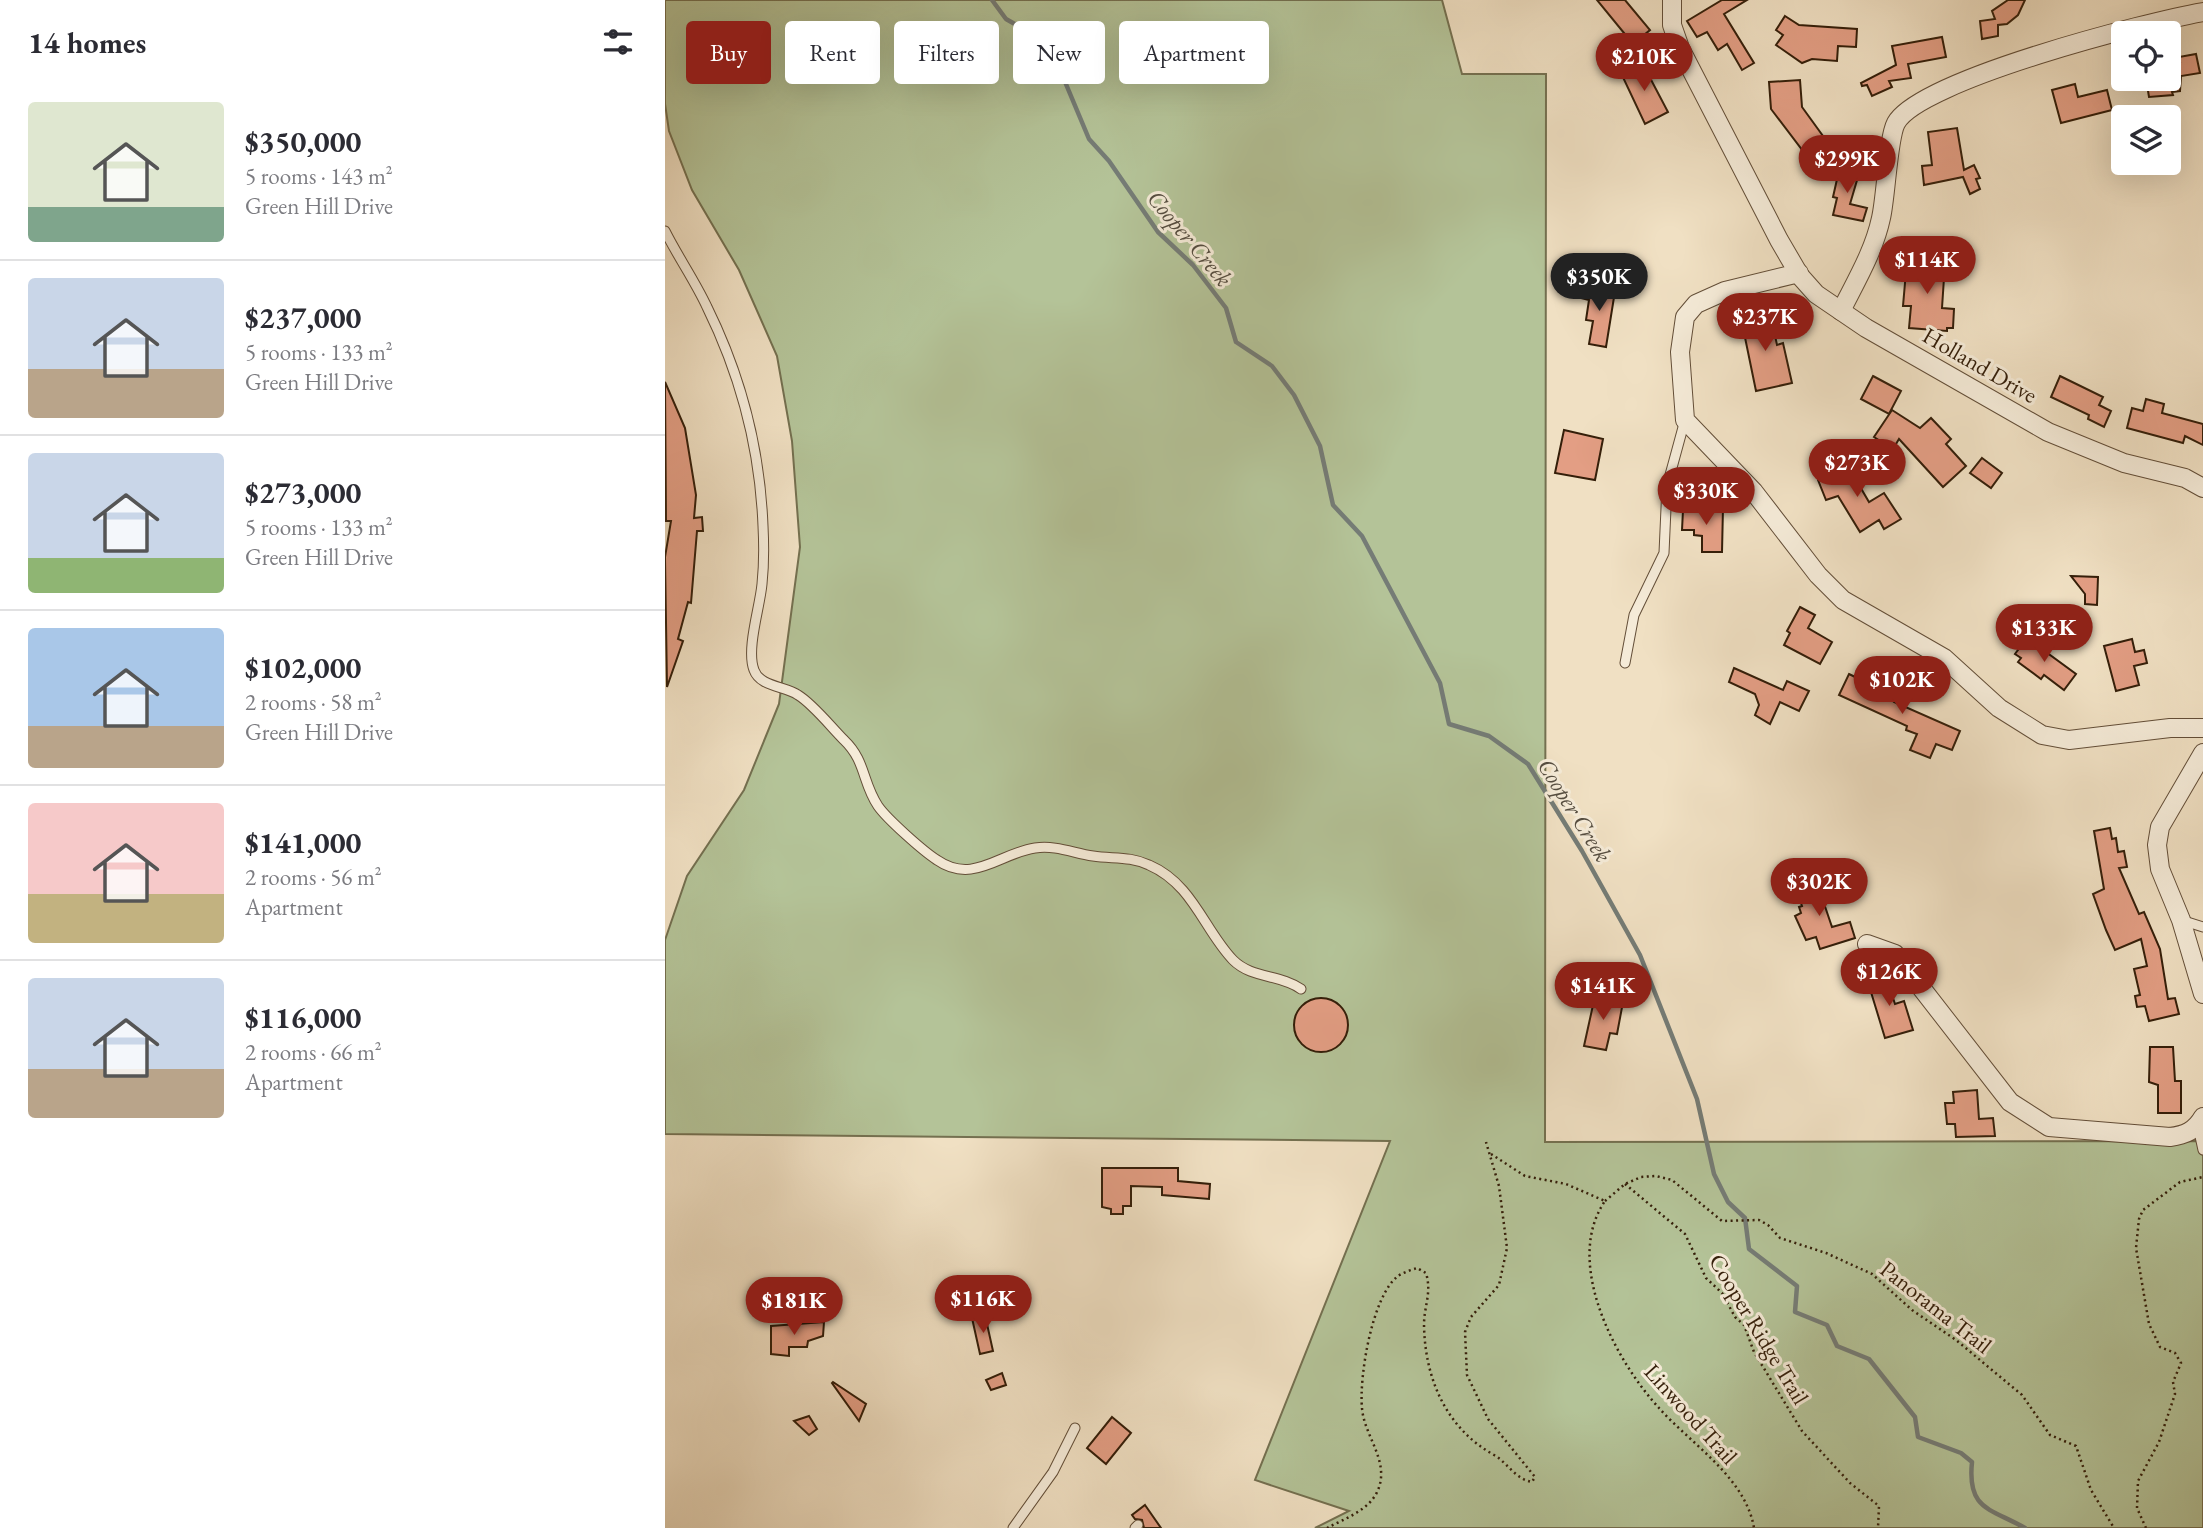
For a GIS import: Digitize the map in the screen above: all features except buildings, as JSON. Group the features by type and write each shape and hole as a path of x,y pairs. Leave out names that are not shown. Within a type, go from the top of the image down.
{"street":[{"name":"Holland Drive","path":"1672,0 1672,25 1680,48 1798,273 1816,294 2048,432 2124,463 2185,478 2203,488"},
{"path":"1841,311 1868,256 1881,219 1895,123 1915,104 2064,44 2203,12"},
{"path":"1798,273 1725,291 1696,304 1685,317 1680,352 1685,420 1754,492 1818,575 1843,600 1944,658 1999,708 2042,735 2069,740 2170,728 2203,728"},
{"path":"2203,753 2160,827 2157,845 2160,869 2199,964 2203,994"},
{"path":"1867,944 1895,954 2010,1102 2049,1127 2170,1137 2183,1135 2201,1124"}],"lane":[{"path":"665,231 706,305 726,349 751,427 763,526 762,584 753,650 754,671 763,681 798,695 858,754 868,788 878,807 939,862 958,870 978,870 1020,852 1045,847 1092,856 1132,858 1153,866 1184,891 1234,960 1255,974 1293,984 1301,989"},
{"path":"1625,663 1634,615 1664,553 1667,486 1685,420"},
{"path":"2181,920 2203,927"},
{"path":"2201,1124 2203,1150"},
{"path":"1013,1528 1053,1472 1075,1428"}],"path":[{"path":"1327,1528 1365,1507 1378,1492 1382,1471 1361,1410 1362,1376 1374,1319 1385,1292 1396,1277 1417,1268 1426,1273 1430,1288 1424,1324 1434,1390 1445,1410 1471,1440 1509,1465 1517,1476 1532,1482 1535,1476 1488,1419 1467,1375 1465,1332 1471,1317 1499,1285 1507,1248 1504,1210 1486,1142"},
{"path":"1491,1154 1525,1176 1566,1184 1605,1201"},
{"name":"Panorama Trail","path":"1605,1201 1625,1184 1641,1177 1656,1176 1672,1180 1722,1221 1732,1223 1759,1220 1780,1238 1826,1253 1872,1274 1912,1310 1956,1340 2022,1395 2050,1434 2076,1446 2091,1490 2114,1528"},
{"path":"2146,1528 2137,1508 2138,1481 2159,1442 2175,1394 2173,1382 2181,1363 2175,1353 2160,1347 2149,1324 2135,1232 2139,1219 2150,1204 2180,1182 2203,1177"},
{"name":"Cooper Ridge Trail","path":"1625,1184 1685,1234 1706,1278 1722,1293 1735,1317 1744,1325 1754,1352 1802,1431 1858,1492 1879,1506 1878,1528"},
{"name":"Linwood Trail","path":"1605,1201 1590,1226 1588,1252 1594,1293 1601,1312 1631,1373 1672,1423 1733,1484 1749,1507 1754,1528"}],"green space":[{"path":"665,0 1442,0 1462,74 1546,74 1545,1142 2203,1141 2203,1528 1315,1528 1349,1511 1255,1480 1390,1141 665,1134 665,940 687,876 744,790 779,704 800,547 792,441 777,356 739,270 692,190 669,131 665,104"}],"waterway":[{"name":"Cooper Creek","path":"992,0 1006,19 1036,36 1063,77 1089,139 1109,161 1158,232 1193,265 1226,308 1236,342 1272,366 1294,395 1320,446 1333,505 1362,536 1440,683 1449,724 1489,736 1528,764 1582,851 1640,955 1697,1099 1714,1174 1728,1202 1745,1218 1749,1249 1797,1286 1795,1312 1827,1325 1837,1346 1869,1359 1915,1417 1918,1437 1961,1453 1972,1462 1973,1490 1983,1506 2025,1528"}]}
